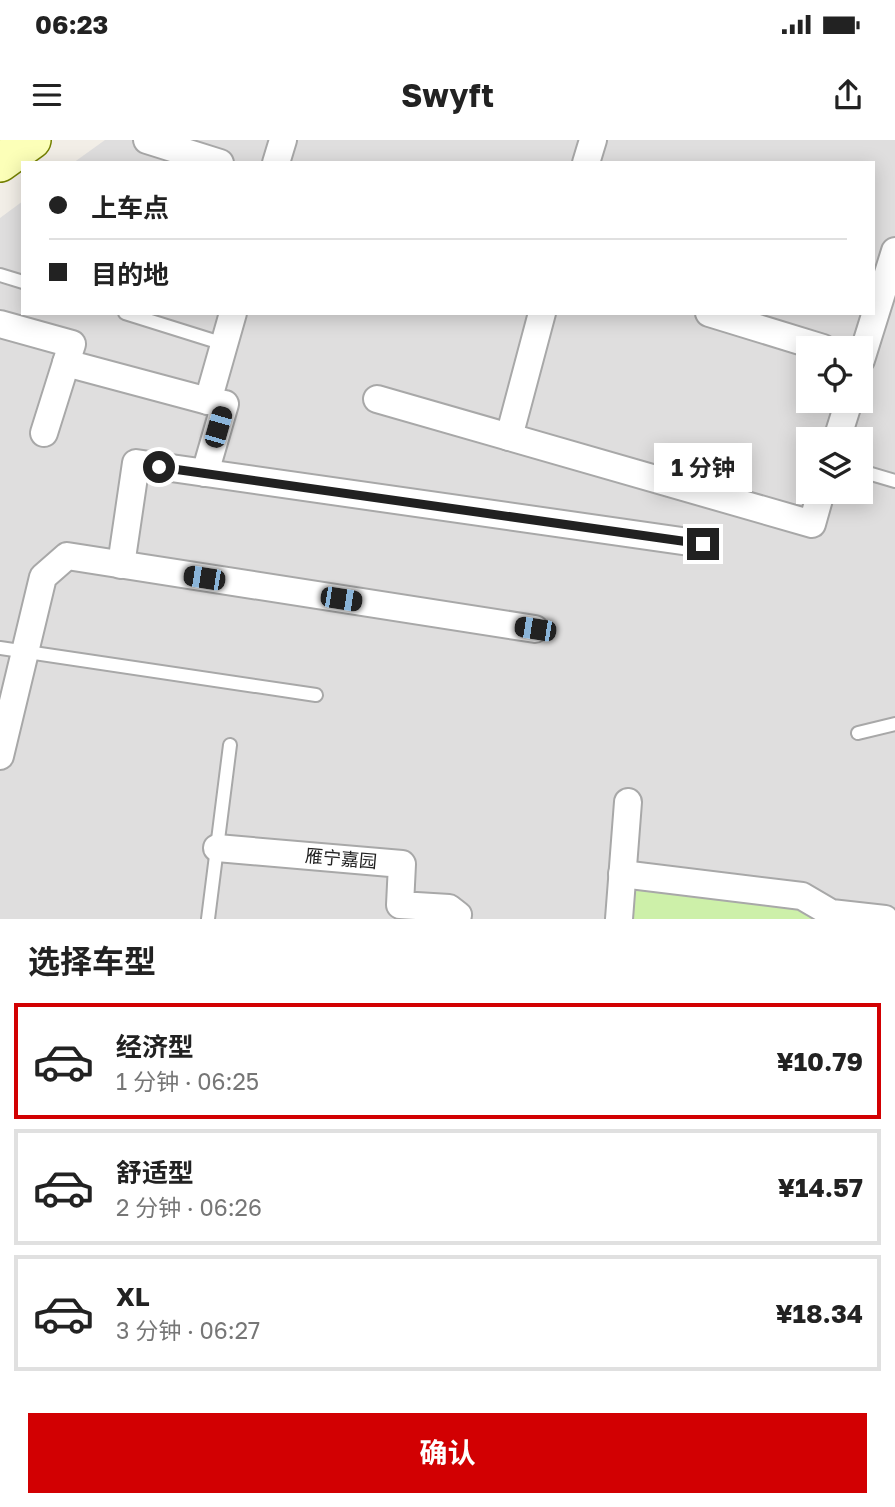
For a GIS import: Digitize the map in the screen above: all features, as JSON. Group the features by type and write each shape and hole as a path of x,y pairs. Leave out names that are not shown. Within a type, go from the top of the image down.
{"main road":[{"path":"0,163 32,140"}],"street":[{"path":"146,140 214,161"},
{"path":"277,161 283,140"},
{"path":"587,161 593,140"},
{"path":"868,336 895,251"},
{"path":"208,401 232,315"},
{"path":"509,437 541,315"},
{"path":"716,315 796,340"},
{"path":"0,324 72,344 44,433"},
{"path":"66,363 225,404 205,473"},
{"path":"376,399 812,524 818,504"},
{"path":"121,565 136,463 703,544"},
{"path":"0,756 12,650 43,577 67,556 535,629"},
{"path":"619,919 628,802"},
{"name":"雁宁嘉园","path":"217,848 402,864 400,905 449,908 458,915 457,919"},
{"path":"622,874 802,896 831,913 885,919"}],"lane":[{"path":"0,275 21,281"},
{"path":"131,315 224,344"},
{"path":"873,475 895,481"},
{"path":"12,650 316,695"},
{"path":"858,733 895,724"},
{"path":"208,919 230,745"}],"shaded area":[{"path":"105,140 895,140 895,919 0,919 0,218 21,202 21,315 875,315 875,161 76,161"}],"green space":[{"path":"628,887 895,919 625,919"}],"route":[{"path":"159,467 703,544"}]}
